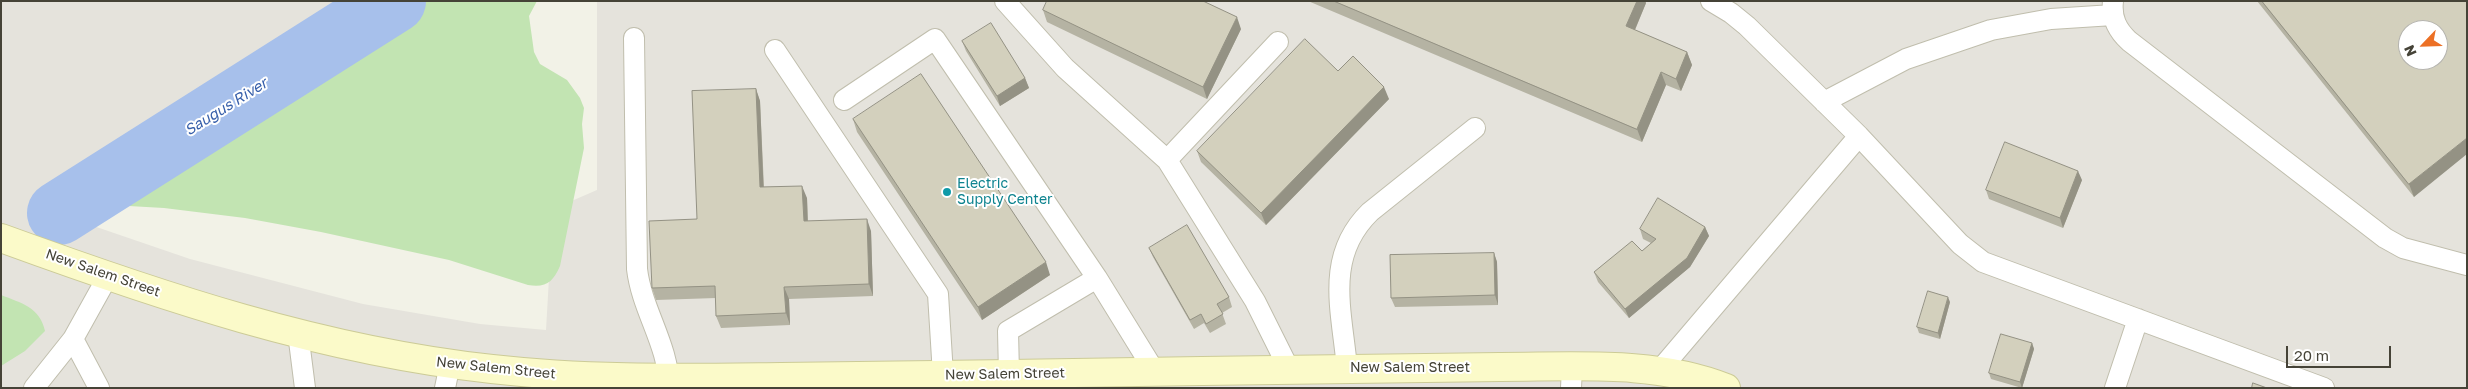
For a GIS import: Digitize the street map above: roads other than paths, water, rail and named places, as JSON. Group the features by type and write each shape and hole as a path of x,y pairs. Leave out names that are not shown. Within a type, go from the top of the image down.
{"street":[{"name":"New Salem Street","path":"1,238 108,276 448,376 492,369 608,382 669,383 943,375 1347,368 1572,377 1659,371 1715,386"}],"lane":[{"path":"1005,1 1066,68 1167,160 1255,300 1290,369"},
{"path":"1711,1 1731,12 1747,26 1859,136 1960,244 1975,257 1983,262 2324,388"},
{"path":"1824,102 1906,59 1991,30 2113,8 2116,27 2128,41 2390,242 2410,250 2467,265"},
{"path":"634,38 637,269 642,296 666,357 669,383"},
{"path":"844,100 934,39 1097,278 1155,372"},
{"path":"1167,160 1278,42"},
{"path":"775,50 938,294 943,375"},
{"path":"1347,368 1340,276 1342,258 1348,241 1358,225 1370,212 1475,128"},
{"path":"1659,371 1859,136"},
{"path":"34,388 73,339 108,276"},
{"path":"1009,374 1008,331 1097,278"},
{"path":"2115,388 2138,319"},
{"path":"298,333 305,388"},
{"path":"73,339 99,388"}],"waterway":[{"name":"Saugus River","path":"59,213 394,1"}],"place":[{"name":"Electric Supply Center","path":"947,192"}]}
